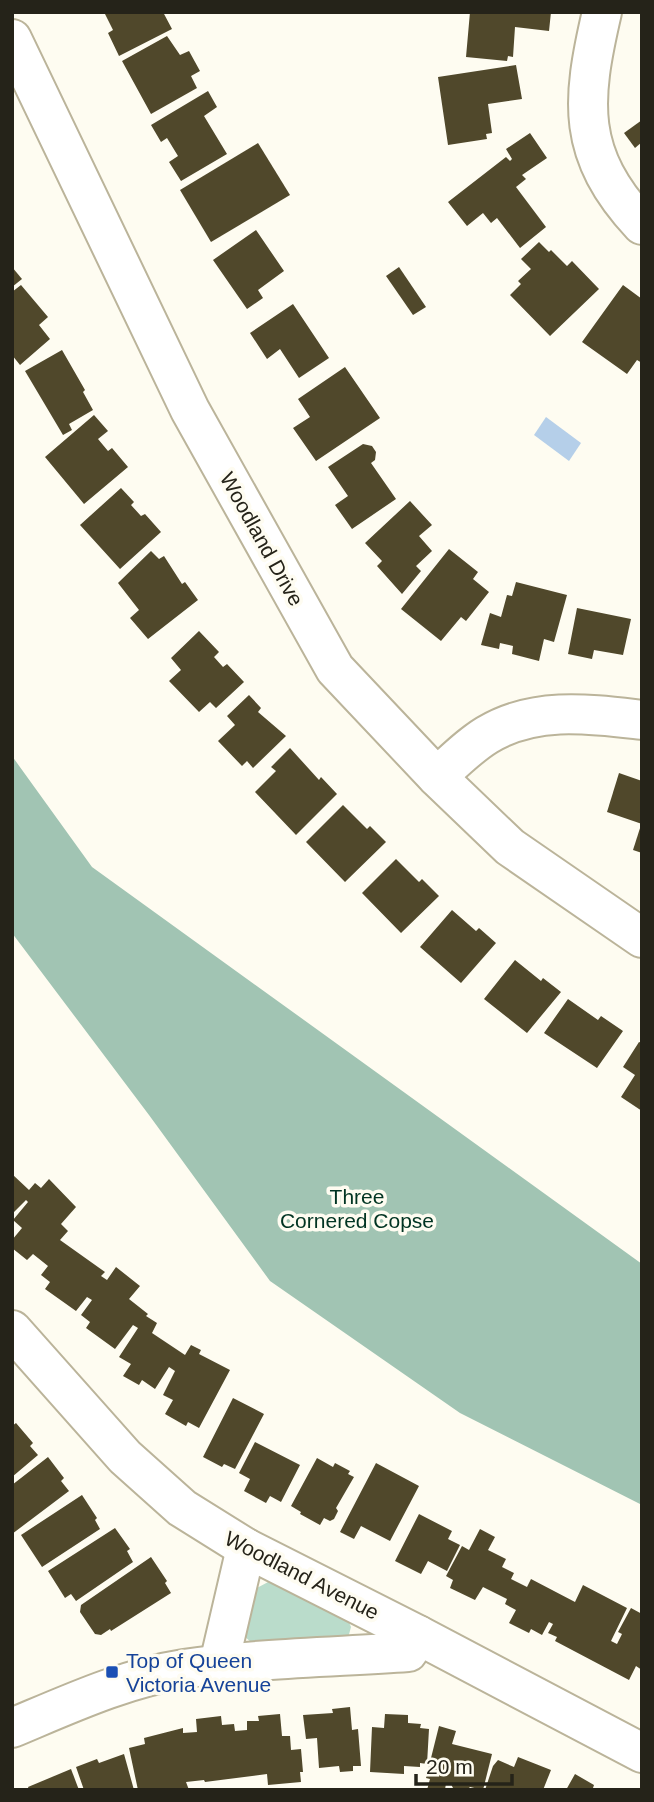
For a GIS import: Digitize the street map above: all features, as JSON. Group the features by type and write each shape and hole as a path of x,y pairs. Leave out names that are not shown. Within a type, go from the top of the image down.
{"street":[{"path":"601,12 590,76 587,115 590,141 606,179 642,225"},
{"name":"Woodland Drive","path":"12,39 190,410 335,669 437,777 510,847 642,939"},
{"path":"437,777 481,739 519,721 569,714 642,720"},
{"name":"Woodland Avenue","path":"12,1330 125,1457 182,1508 246,1548 642,1753"},
{"path":"223,1665 222,1651 246,1548"},
{"path":"12,1728 75,1702 145,1678 184,1669 408,1652 418,1635"}],"green space":[{"name":"Three Cornered Copse","path":"12,756 92,867 642,1264 642,1505 460,1413 270,1281 12,933"},
{"path":"270,1581 348,1620 351,1627 348,1638 252,1643 244,1636 255,1589"}],"water":[{"path":"546,417 581,443 569,461 534,435"}],"building":[{"path":"104,12 163,12 172,29 119,56 108,33 113,30"},
{"path":"470,12 551,12 549,31 515,27 513,57 508,56 507,61 466,57"},
{"path":"167,36 180,55 189,51 200,71 191,76 197,88 151,114 122,61"},
{"path":"516,65 522,99 488,104 492,133 486,134 487,139 448,145 438,77"},
{"path":"208,91 217,107 204,116 227,154 181,181 169,162 178,156 167,138 161,142 151,125"},
{"path":"642,120 642,142 635,148 624,133"},
{"path":"530,133 547,158 522,175 526,179 516,187 546,227 520,248 497,218 491,223 483,213 467,226 448,202 506,157 510,161 512,159 506,149"},
{"path":"258,143 290,195 211,242 180,190"},
{"path":"256,230 284,271 258,290 263,298 247,309 213,260"},
{"path":"539,242 567,266 572,261 599,289 550,336 510,295 521,284 518,281 531,269 521,259"},
{"path":"12,267 22,279 12,287"},
{"path":"399,267 426,307 413,315 386,276"},
{"path":"21,285 48,317 39,325 50,339 20,365 12,355 12,292"},
{"path":"623,285 642,299 642,363 637,360 627,374 582,342"},
{"path":"293,304 329,358 299,378 280,349 267,359 250,333"},
{"path":"62,350 93,410 69,424 72,430 63,435 25,371"},
{"path":"345,367 380,418 316,461 293,428 310,417 298,399"},
{"path":"94,415 108,431 98,439 108,451 112,448 128,467 84,504 45,457"},
{"path":"363,444 372,446 376,452 375,460 371,463 396,499 352,529 335,505 348,496 328,467"},
{"path":"121,488 134,502 131,505 141,516 145,514 161,532 120,569 80,525"},
{"path":"410,501 432,525 419,536 432,551 416,566 421,571 402,594 377,566 382,561 365,543"},
{"path":"449,549 478,572 473,579 489,592 466,621 461,617 441,641 401,609"},
{"path":"151,551 159,559 164,556 182,584 185,582 198,600 148,639 130,618 139,610 118,583"},
{"path":"516,582 567,595 554,642 544,639 539,661 512,654 513,646 500,643 499,649 481,645 490,613 501,617 507,595 512,596"},
{"path":"577,608 631,619 623,655 594,650 592,659 568,654"},
{"path":"199,631 219,652 214,657 223,667 227,664 244,682 216,708 210,702 199,712 169,681 181,670 171,658"},
{"path":"249,695 261,708 258,712 286,736 253,768 247,761 242,766 218,741 235,725 227,716"},
{"path":"290,748 319,780 321,777 337,794 296,835 255,792 276,771 271,767"},
{"path":"619,773 642,781 642,824 607,812"},
{"path":"343,805 367,829 370,826 386,842 345,882 306,842"},
{"path":"642,825 642,853 633,850"},
{"path":"396,859 419,882 422,879 439,896 401,933 362,893"},
{"path":"452,910 476,931 479,928 496,943 461,983 420,947"},
{"path":"515,960 541,981 543,978 561,992 527,1033 484,999"},
{"path":"568,999 598,1020 601,1016 623,1031 597,1068 544,1033"},
{"path":"639,1042 642,1043 642,1111 621,1097 635,1075 623,1067"},
{"path":"12,1174 29,1190 35,1183 41,1188 49,1179 76,1207 61,1224 68,1231 60,1240 105,1272 101,1276 107,1280 116,1267 140,1286 129,1299 157,1323 152,1333 185,1355 191,1345 201,1350 199,1354 230,1370 199,1428 188,1422 186,1426 165,1414 173,1400 163,1395 175,1371 169,1367 155,1389 142,1380 139,1385 123,1376 131,1364 119,1357 138,1328 133,1325 115,1349 86,1328 90,1322 81,1315 92,1300 87,1297 76,1311 45,1289 50,1282 41,1275 48,1266 33,1254 27,1260 12,1248 12,1240 22,1228 13,1220 28,1202 26,1200 12,1214"},
{"path":"233,1398 264,1414 235,1469 224,1464 222,1467 203,1457"},
{"path":"16,1423 33,1443 30,1446 38,1455 12,1477 12,1426"},
{"path":"255,1442 300,1465 281,1502 270,1496 266,1503 244,1491 250,1479 239,1473"},
{"path":"48,1457 64,1478 61,1481 69,1491 12,1534 12,1485"},
{"path":"317,1458 333,1467 335,1463 350,1471 348,1474 354,1477 336,1508 338,1511 334,1519 330,1521 324,1518 320,1525 291,1506"},
{"path":"376,1463 419,1486 390,1541 361,1526 354,1539 340,1532"},
{"path":"82,1495 97,1518 95,1520 100,1529 42,1567 21,1535"},
{"path":"419,1514 452,1531 448,1539 460,1545 447,1571 428,1561 421,1574 395,1561"},
{"path":"115,1528 130,1549 127,1551 133,1562 76,1601 71,1594 65,1598 48,1571"},
{"path":"480,1529 495,1537 488,1550 506,1559 502,1567 514,1573 511,1579 527,1587 531,1579 575,1602 583,1585 627,1608 611,1641 617,1644 622,1634 618,1632 631,1608 642,1614 642,1670 636,1666 629,1680 555,1641 557,1637 548,1633 553,1624 549,1622 542,1635 531,1629 529,1633 509,1623 516,1610 505,1604 507,1599 483,1587 475,1600 450,1588 453,1580 446,1576 462,1546 469,1550"},
{"path":"151,1557 167,1581 165,1583 171,1593 111,1631 110,1629 101,1635 95,1634 80,1612 81,1605"},
{"path":"350,1707 352,1730 358,1729 361,1766 353,1766 353,1771 340,1772 339,1766 319,1768 317,1738 306,1739 303,1715 333,1713 332,1709"},
{"path":"280,1714 282,1736 290,1736 291,1750 301,1749 301,1782 268,1785 267,1774 186,1782 189,1790 138,1790 129,1748 145,1744 144,1738 183,1728 183,1733 197,1732 196,1719 221,1716 222,1725 234,1724 235,1731 247,1730 247,1721 259,1721 258,1716"},
{"path":"385,1714 408,1715 408,1723 421,1724 420,1728 429,1729 427,1764 420,1763 420,1767 404,1766 404,1774 370,1772 372,1727 384,1728"},
{"path":"439,1726 456,1731 452,1744 492,1754 483,1790 470,1787 467,1790 454,1790 451,1784 446,1783 445,1790 427,1790 430,1779 426,1778"},
{"path":"124,1754 134,1790 84,1790 76,1767 97,1759 99,1763"},
{"path":"518,1757 551,1770 543,1790 485,1790 493,1766 498,1760 514,1767"},
{"path":"71,1769 79,1790 29,1790 28,1787"},
{"path":"575,1774 594,1785 596,1790 566,1790"}],"place":[{"name":"Top of Queen Victoria Avenue","path":"112,1672"}]}
